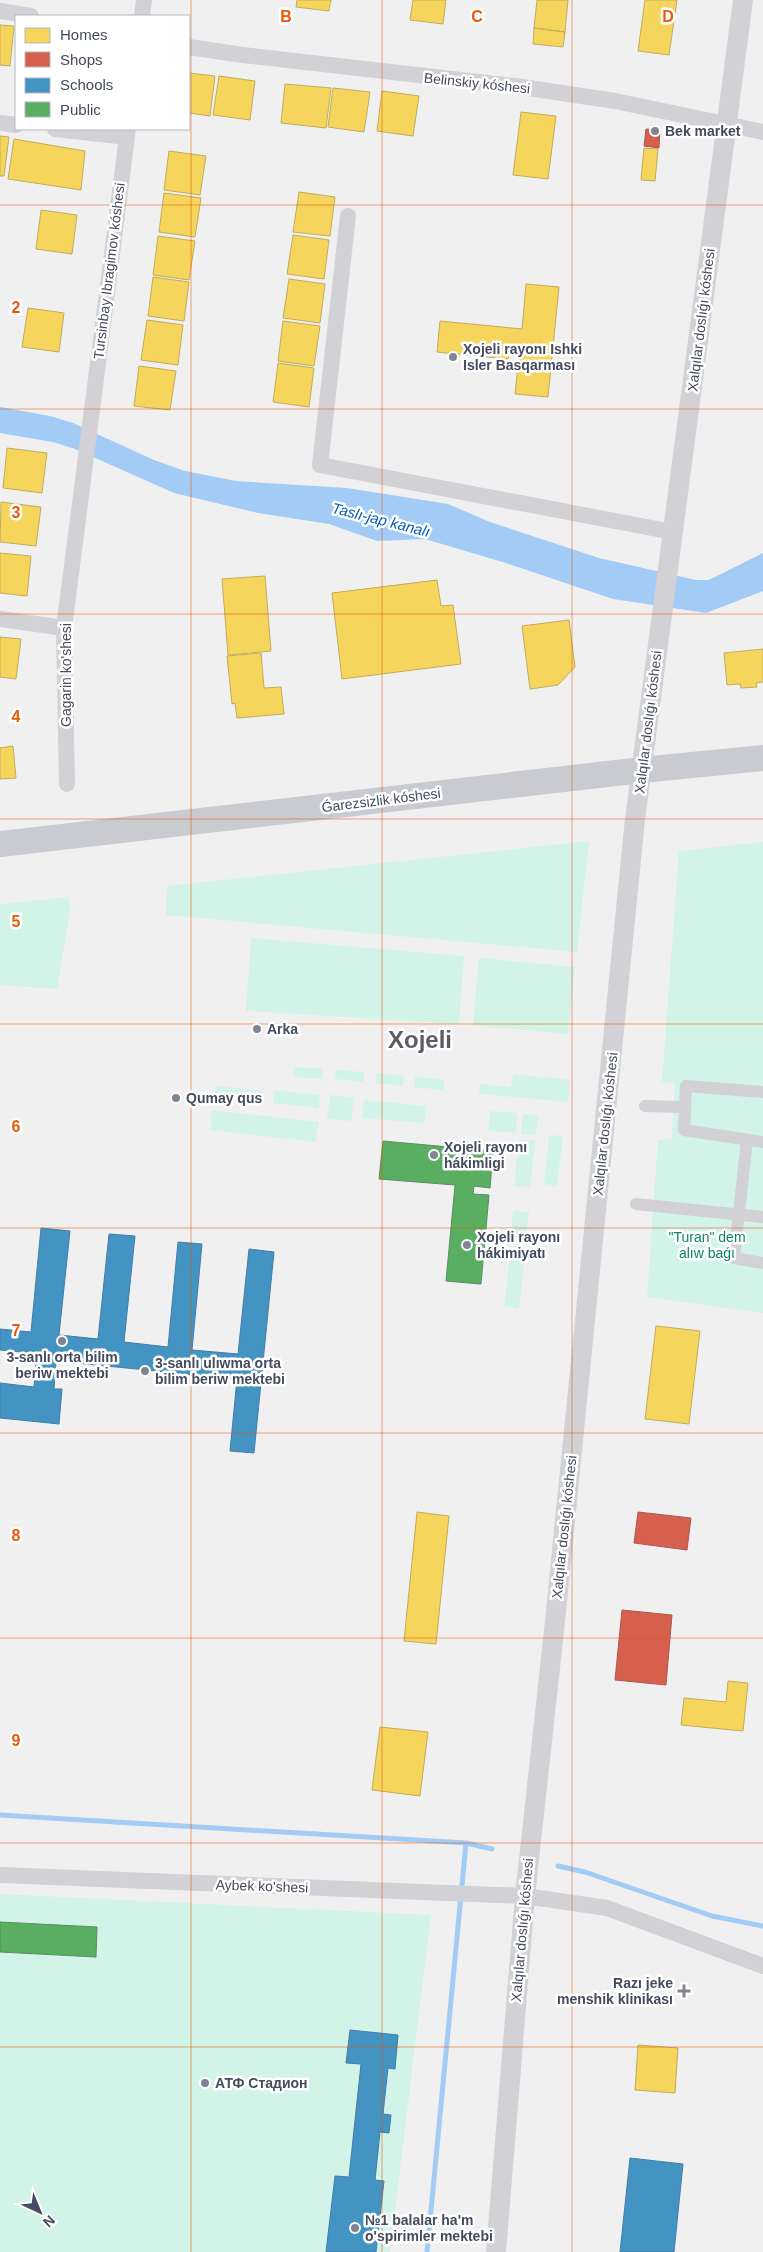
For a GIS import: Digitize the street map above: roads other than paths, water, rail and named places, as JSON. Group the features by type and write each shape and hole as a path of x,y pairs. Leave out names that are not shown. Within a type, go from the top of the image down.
{"main road":[{"name":"Ǵarezsizlik kóshesi","path":"0,844 642,770 763,758"}],"street":[{"path":"142,15 144,0"},
{"name":"Xalqılar doslıǵı kóshesi","path":"496,2252 524,1896 554,1631 635,819 743,0"},
{"path":"0,11 25,15"},
{"name":"Belinskiy kóshesi","path":"190,47 432,78 515,86 615,101 763,132"},
{"path":"0,123 15,125"},
{"path":"73,130 127,133"},
{"name":"Tursinbay Ibragimov kóshesi","path":"84,477 127,133"},
{"path":"348,216 320,465 673,532"},
{"name":"Gagarin ko'shesi","path":"67,784 64,628 84,477"},
{"path":"0,619 64,628"},
{"path":"763,1092 686,1086 684,1130 763,1142"},
{"path":"645,1106 685,1107"},
{"path":"747,1140 734,1258 763,1263"},
{"path":"636,1204 763,1217"},
{"name":"Aybek ko'shesi","path":"0,1875 524,1896 607,1908 763,1966"}],"water":[{"name":"Taslı-jap kanalı","path":"0,407 50,416 73,423 154,460 185,471 236,481 347,488 448,504 490,522 599,558 696,580 709,580 763,553 763,591 706,613 613,599 506,563 425,539 377,541 329,524 258,513 174,493 75,449 53,442 0,433"}],"waterway":[{"path":"0,1815 466,1843 492,1849"},
{"path":"427,2252 466,1843"},
{"path":"558,1866 585,1872 712,1916 763,1926"}],"place":[{"name":"Bek market","path":"655,131"},
{"name":"Xojeli rayonı Ishki Isler Basqarması","path":"453,357"},
{"name":"Arka","path":"257,1029"},
{"name":"Qumay qus","path":"176,1098"},
{"name":"Xojeli rayonı hákimligi","path":"434,1155"},
{"name":"Xojeli rayonı hákimiyatı","path":"467,1245"},
{"name":"3-sanlı orta bilim beriw mektebi","path":"62,1341"},
{"name":"3-sanlı ulıwma orta bilim beriw mektebi","path":"145,1371"},
{"name":"Razı jeke menshik klinikası","path":"684,1991"},
{"name":"АТФ Стадион","path":"205,2083"},
{"name":"№1 balalar ha'm o'spirimler mektebi","path":"355,2228"}],"district":[{"name":"Xojeli","path":"420,1040"}],"park label":[{"name":"\"Turan\" dem alıw baǵı","path":"707,1246"}]}
